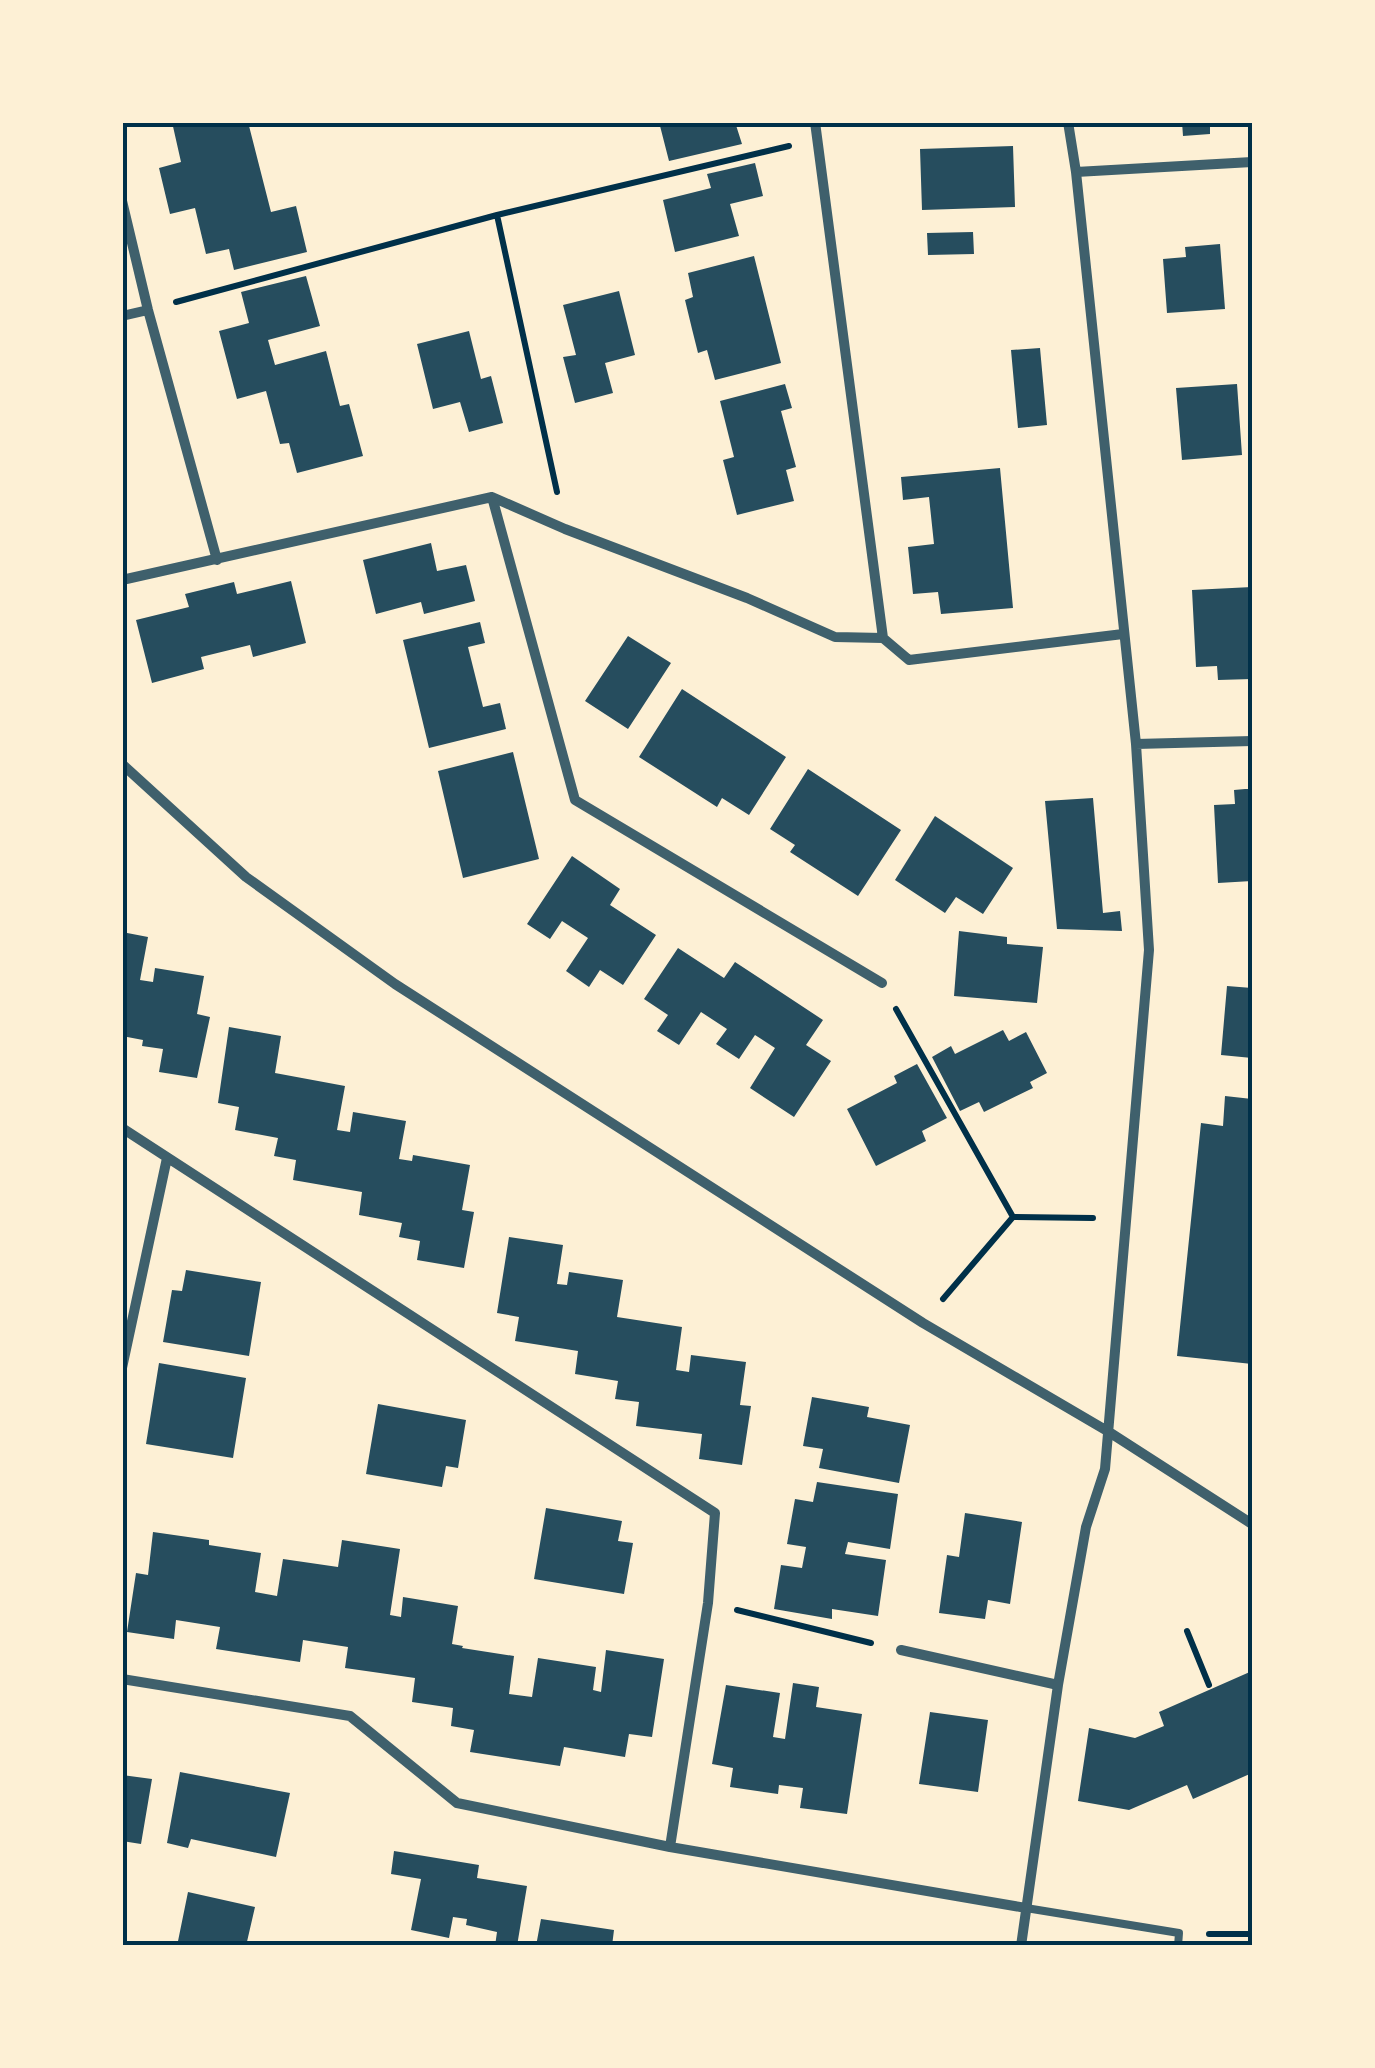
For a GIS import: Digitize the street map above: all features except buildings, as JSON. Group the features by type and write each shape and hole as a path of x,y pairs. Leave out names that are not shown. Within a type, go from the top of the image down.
{"street":[{"path":"815,122 883,638"},
{"path":"1021,1946 1058,1685 1086,1527 1104,1469 1109,1432 1149,950 1136,744 1068,122"},
{"path":"1076,172 1252,162"},
{"path":"122,201 216,560"},
{"path":"122,316 148,310"},
{"path":"122,580 492,497 836,637 883,638 909,660 1123,634"},
{"path":"492,497 575,800 882,983"},
{"path":"1136,744 1252,742"},
{"path":"122,764 246,877 396,984 924,1323 1109,1432 1252,1524"},
{"path":"122,1128 716,1513 708,1603 670,1847"},
{"path":"122,1368 167,1158"},
{"path":"901,1650 1058,1685"},
{"path":"122,1678 350,1716 457,1803 670,1847 1026,1908"}],"lane":[{"path":"1026,1908 1179,1934 1178,1946"}],"path":[{"path":"148,310 497,215 819,139"},
{"path":"497,215 565,529"},
{"path":"882,983 1013,1218"},
{"path":"1013,1218 1124,1219"},
{"path":"924,1323 1013,1218"},
{"path":"708,1603 901,1650"},
{"path":"1187,1631 1209,1685"},
{"path":"1179,1934 1252,1934"}]}
